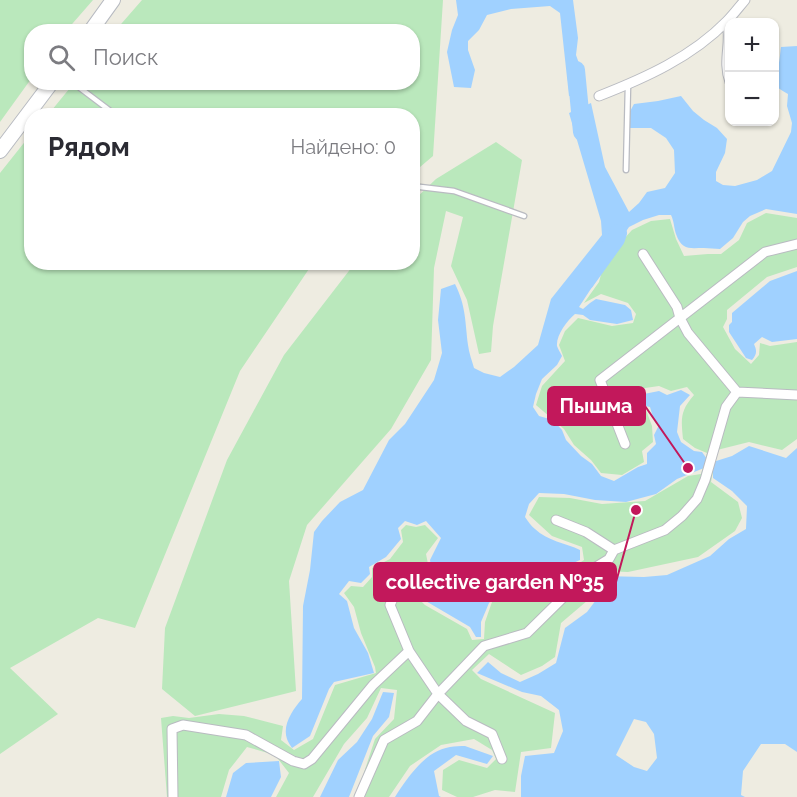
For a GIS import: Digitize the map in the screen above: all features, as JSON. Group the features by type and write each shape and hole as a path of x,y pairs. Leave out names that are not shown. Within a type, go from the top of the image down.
{"street":[{"path":"96,24 113,0"},
{"path":"730,18 745,0"},
{"path":"599,96 661,69 704,42 725,24"},
{"path":"32,108 46,90"},
{"path":"0,151 24,119"},
{"path":"625,444 600,380 765,252 797,243"},
{"path":"643,254 677,308 688,333 737,392 797,395"},
{"path":"359,797 384,740 417,721 438,694 484,646 527,633 591,570 611,555 665,530 682,516 697,499 705,480 726,407 737,392"},
{"path":"556,520 586,532 611,555"},
{"path":"404,575 390,605 409,651 438,694 466,722 492,734 502,759"},
{"path":"173,797 172,729 183,724 246,735 293,761 304,764 312,759 373,685 409,651"}],"lane":[{"path":"626,170 628,85"},
{"path":"83,90 106,108"},
{"path":"420,187 454,191 524,216"}],"green space":[{"path":"0,0 93,0 72,24 24,24 24,89 0,122"},
{"path":"142,0 443,0 433,156 420,167 420,108 54,108 68,90 420,90 420,24 121,24"},
{"path":"496,142 522,160 493,326 491,352 479,354 467,300 451,266 463,217 446,211 434,268 431,360 391,429 307,525 289,581 296,691 195,716 162,689 165,628 227,460 284,355 350,270 420,270 420,194 436,179"},
{"path":"24,143 24,270 308,270 240,371 135,628 98,618 10,668 58,714 0,754 0,173"},
{"path":"766,213 797,218 797,267 767,277 727,310 727,319 723,327 735,349 751,364 759,355 760,343 770,346 797,342 797,439 782,450 749,442 717,450 711,482 738,502 742,518 735,531 698,557 628,572 605,571 597,577 594,595 561,623 555,657 542,666 521,675 489,654 472,670 481,679 555,713 551,748 521,752 515,792 495,790 473,797 457,797 442,790 443,770 459,760 487,768 496,759 492,750 474,739 441,745 410,766 389,797 356,797 375,739 394,719 397,690 381,688 367,718 344,744 313,797 276,797 289,773 275,755 247,747 229,770 221,797 167,797 161,718 173,716 189,718 219,714 244,716 283,726 281,740 294,750 313,739 335,685 376,673 354,607 344,593 351,586 363,587 372,577 372,568 390,559 403,542 401,530 406,525 416,527 425,525 438,538 426,554 429,569 419,599 425,605 467,629 472,640 484,639 485,622 492,602 511,587 531,579 554,580 584,560 582,547 552,536 529,515 539,497 570,498 602,504 645,501 688,476 701,474 707,453 683,439 682,416 694,395 687,387 671,391 659,386 638,389 630,396 631,410 646,410 652,426 653,442 642,451 644,462 622,475 601,473 591,460 574,445 564,429 536,405 542,386 565,361 559,345 565,331 578,318 612,326 633,323 636,314 628,303 601,294 584,303 599,282 605,260 632,230 651,221 670,219 684,256 721,254 739,240 747,223"}],"water":[{"path":"456,0 573,0 578,38 576,55 582,72 585,95 569,96 560,13 550,6 511,9 487,15 479,30 468,41 468,50 475,70 471,88 454,87 447,52 458,15"},
{"path":"797,46 797,214 766,209 750,216 743,222 733,238 720,249 684,246 678,239 671,215 659,215 629,227 600,260 596,281 579,307 583,309 596,299 625,305 631,310 633,320 617,324 590,320 583,315 575,314 560,333 557,346 562,356 557,365 542,379 533,407 539,416 553,420 562,430 566,440 592,464 601,476 614,481 647,464 647,453 656,444 654,435 659,425 650,407 641,405 633,408 634,396 659,391 667,395 681,390 690,395 680,406 677,432 681,442 694,451 702,452 707,459 704,468 677,479 656,494 626,502 539,493 529,504 525,517 545,536 580,550 580,560 569,565 563,573 534,575 509,584 489,603 481,622 481,637 476,637 470,627 424,600 432,572 430,560 441,538 426,521 417,525 405,521 398,528 401,539 386,557 369,567 370,574 361,583 349,581 339,594 347,601 354,628 368,653 374,673 334,682 310,736 292,748 287,739 286,728 292,712 302,699 303,606 314,532 340,502 363,490 389,440 405,424 434,380 442,353 438,320 441,289 455,284 459,292 468,348 474,368 500,377 538,345 551,299 602,235 601,221 569,113 591,103 605,167 629,212 647,192 665,188 675,173 674,150 666,138 651,128 628,128 628,115 634,104 681,96 693,111 717,128 727,139 725,153 716,172 716,181 723,185 735,186 757,180 772,171 791,132 792,123 787,106 788,94 779,88 781,47"},
{"path":"797,271 797,339 772,342 762,337 754,344 756,352 754,358 752,360 746,358 729,332 732,313 770,281"},
{"path":"749,446 786,458 797,448 797,752 785,744 761,744 743,771 741,795 745,797 521,797 521,776 525,756 554,753 563,731 559,710 541,696 522,692 477,673 488,662 501,673 520,682 538,674 556,663 565,628 587,612 602,592 602,576 667,575 710,556 729,539 746,529 747,506 732,491 713,478 713,462 732,456","holes":["634,719 646,722 654,734 657,758 647,771 634,767 616,755"]},
{"path":"383,692 394,693 389,717 373,736 349,797 320,797 338,760 357,742 372,719"},
{"path":"465,746 493,756 487,764 456,755 434,771 441,797 395,797 425,759 441,749"},
{"path":"279,761 281,777 271,797 226,797 233,773 246,763"}],"waterway":[{"path":"576,70 582,132"},
{"path":"585,282 618,233"}],"place":[{"name":"Пышма","path":"688,468"},
{"name":"collective garden №35","path":"636,510"}]}
